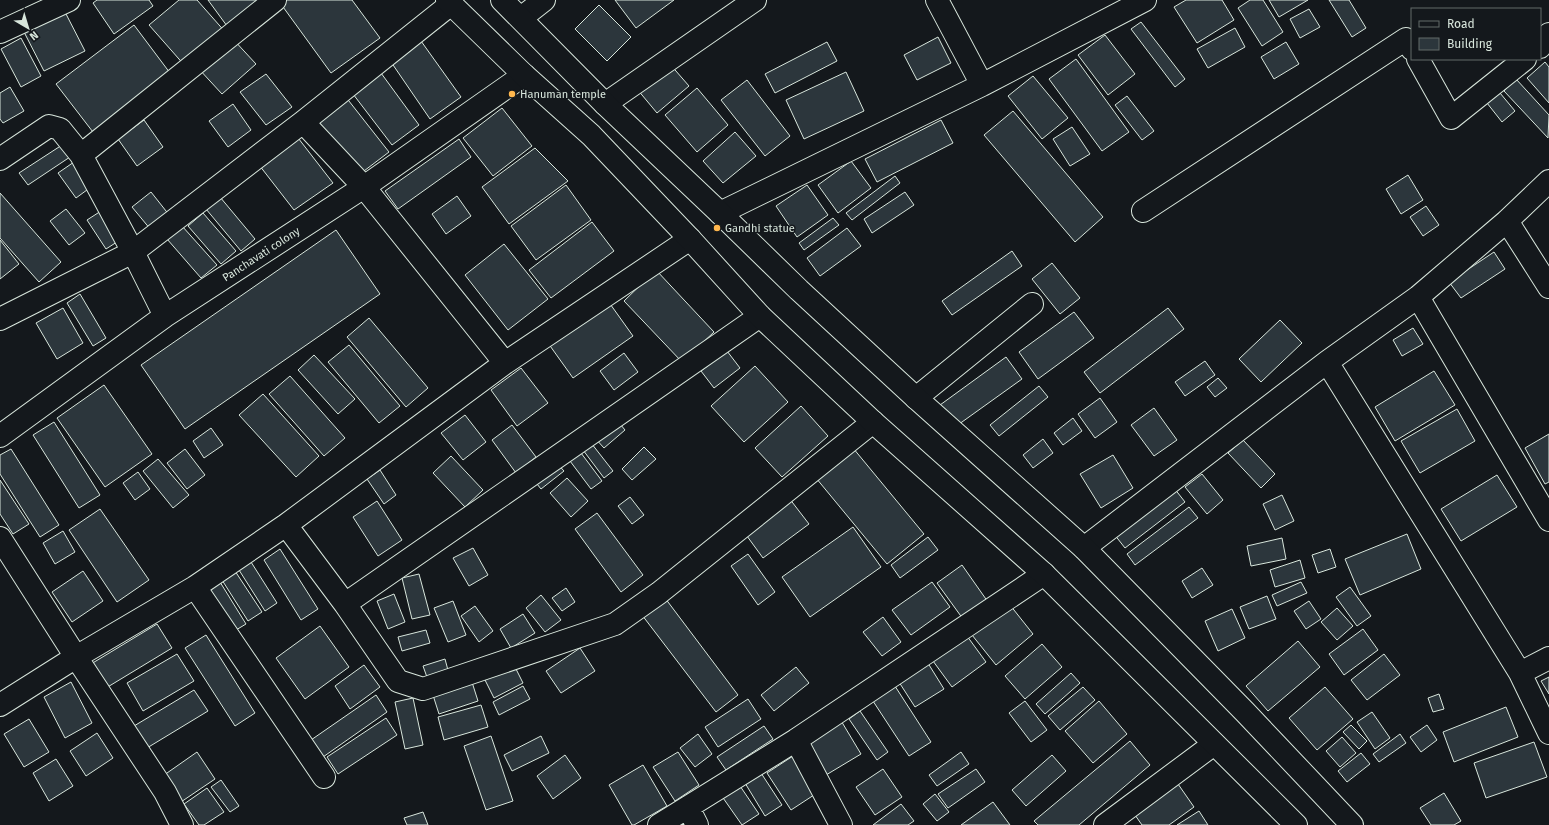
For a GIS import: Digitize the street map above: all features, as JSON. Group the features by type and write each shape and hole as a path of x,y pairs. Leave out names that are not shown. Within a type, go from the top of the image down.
{"street":[{"path":"0,32 69,0"},
{"path":"81,155 275,0"},
{"path":"502,0 605,104 799,290 916,398 1084,548 1245,712 1352,825"},
{"path":"521,18 544,0"},
{"path":"605,104 755,0"},
{"path":"937,0 982,85"},
{"path":"720,213 982,85 1145,0"},
{"path":"0,319 133,252 303,122 449,2 524,75 591,135 690,239 760,316 873,422 1044,574 1296,825"},
{"path":"1541,46 1549,34"},
{"path":"1143,211 1406,38 1411,47"},
{"path":"1419,60 1452,118 1525,60"},
{"name":"Panchavati colony","path":"0,436 165,316 364,187 524,75"},
{"path":"303,122 364,187 505,363"},
{"path":"0,159 50,126 60,130 81,155 133,252 165,316"},
{"path":"1084,548 1327,362 1418,297 1507,221 1549,181"},
{"path":"1507,221 1549,288"},
{"path":"0,705 76,657 195,587 286,525 505,363 690,239"},
{"path":"1418,297 1549,520"},
{"path":"916,398 1032,304"},
{"path":"346,604 760,316"},
{"path":"1327,362 1520,673 1549,733"},
{"path":"286,525 346,604 398,681 423,689 615,624 659,593 873,422"},
{"path":"0,538 76,657 166,792 182,825"},
{"path":"659,825 692,816 796,740 1044,574"},
{"path":"195,587 324,777"},
{"path":"1520,673 1549,658"},
{"path":"796,740 841,825"},
{"path":"1106,825 1214,744"}],"building":[{"path":"97,0 149,0 153,6 114,34 93,3"},
{"path":"179,0 197,0 227,34 186,67 149,25"},
{"path":"208,0 263,0 227,26"},
{"path":"278,0 352,0 380,38 331,73"},
{"path":"615,0 674,0 636,28"},
{"path":"1186,0 1222,0 1234,20 1197,43 1174,7"},
{"path":"1250,0 1263,0 1283,32 1262,46 1238,8"},
{"path":"1269,0 1308,0 1279,17"},
{"path":"1329,0 1349,0 1366,28 1352,37"},
{"path":"599,5 631,37 607,61 575,29"},
{"path":"1309,9 1320,27 1300,38 1290,19"},
{"path":"65,12 85,51 44,71 24,32"},
{"path":"1141,22 1185,79 1175,87 1131,29"},
{"path":"134,25 173,77 96,136 56,84"},
{"path":"1235,28 1245,47 1208,68 1197,49"},
{"path":"1105,35 1135,74 1108,95 1078,55"},
{"path":"938,37 951,63 917,80 904,55"},
{"path":"21,38 41,76 21,87 1,49"},
{"path":"232,38 256,64 222,94 198,68"},
{"path":"421,41 461,97 430,119 391,62"},
{"path":"827,42 837,61 775,93 765,74"},
{"path":"1286,42 1299,64 1274,79 1261,57"},
{"path":"1076,59 1129,132 1102,151 1049,79"},
{"path":"1545,62 1549,67 1549,103 1527,78"},
{"path":"669,63 689,86 657,113 637,89"},
{"path":"846,72 864,111 804,139 786,100"},
{"path":"381,73 419,125 392,145 353,94"},
{"path":"266,74 292,107 266,125 240,92"},
{"path":"1033,76 1068,118 1042,139 1008,96"},
{"path":"1516,79 1549,115 1548,138 1504,91"},
{"path":"747,80 790,136 765,156 721,100"},
{"path":"10,87 24,111 3,123 0,119 0,93"},
{"path":"697,88 728,125 697,152 665,115"},
{"path":"1500,93 1515,111 1502,122 1487,103"},
{"path":"345,96 389,152 360,174 316,119"},
{"path":"1127,96 1154,131 1142,140 1115,105"},
{"path":"233,104 251,130 228,147 209,121"},
{"path":"502,108 532,146 493,176 463,138"},
{"path":"1013,111 1103,217 1075,242 984,135"},
{"path":"144,120 163,147 137,166 118,139"},
{"path":"941,120 953,143 877,182 865,159"},
{"path":"1072,127 1090,154 1070,166 1053,139"},
{"path":"735,132 756,156 723,183 703,161"},
{"path":"295,134 333,183 294,210 256,161"},
{"path":"459,139 471,157 398,209 385,191"},
{"path":"62,145 70,157 28,185 19,173"},
{"path":"535,148 568,181 509,224 482,187"},
{"path":"851,161 871,188 838,213 818,185"},
{"path":"74,162 91,187 76,198 58,173"},
{"path":"1408,175 1423,200 1401,214 1386,189"},
{"path":"895,176 900,183 852,220 846,213"},
{"path":"566,185 591,220 536,260 511,226"},
{"path":"807,185 828,215 797,237 776,206"},
{"path":"151,192 170,216 151,230 132,207"},
{"path":"905,192 914,205 872,233 864,219"},
{"path":"0,193 61,262 39,282 0,238"},
{"path":"457,196 471,216 446,234 432,214"},
{"path":"220,197 255,239 241,251 206,209"},
{"path":"1426,206 1439,225 1423,236 1410,217"},
{"path":"66,209 85,233 69,245 50,221"},
{"path":"101,211 120,240 106,249 87,220"},
{"path":"203,213 236,251 221,264 188,226"},
{"path":"833,218 839,225 804,250 799,243"},
{"path":"592,222 614,251 551,298 529,270"},
{"path":"182,226 217,265 201,278 167,239"},
{"path":"847,228 861,246 820,276 807,258"},
{"path":"336,230 380,294 185,429 141,365"},
{"path":"0,240 19,264 0,279"},
{"path":"504,244 548,299 508,330 465,275"},
{"path":"1012,251 1022,266 952,315 942,301"},
{"path":"1494,252 1505,269 1461,298 1449,282"},
{"path":"1052,263 1080,298 1060,314 1032,279"},
{"path":"656,270 714,332 682,362 624,301"},
{"path":"80,294 106,338 93,346 67,303"},
{"path":"608,301 633,336 573,378 548,343"},
{"path":"63,308 83,343 57,359 36,323"},
{"path":"1168,308 1184,329 1100,393 1084,372"},
{"path":"1074,312 1094,338 1038,379 1019,352"},
{"path":"369,318 428,388 406,407 347,337"},
{"path":"1280,320 1302,343 1261,382 1239,359"},
{"path":"1413,328 1423,344 1402,356 1393,340"},
{"path":"349,345 400,406 379,423 328,362"},
{"path":"727,351 740,368 714,388 701,371"},
{"path":"624,353 638,372 614,390 600,371"},
{"path":"314,355 355,399 338,414 298,370"},
{"path":"1006,357 1022,379 955,427 940,405"},
{"path":"1205,361 1215,375 1185,396 1175,382"},
{"path":"755,366 788,402 744,442 711,406"},
{"path":"521,368 548,403 517,426 491,390"},
{"path":"1434,371 1455,405 1395,441 1375,407"},
{"path":"290,376 345,438 324,456 269,394"},
{"path":"1218,378 1227,388 1215,397 1207,387"},
{"path":"104,385 152,454 105,487 57,418"},
{"path":"1039,386 1048,397 999,436 990,425"},
{"path":"263,394 319,456 296,477 239,415"},
{"path":"1100,398 1117,422 1095,438 1078,414"},
{"path":"801,406 828,436 782,477 755,448"},
{"path":"1154,408 1177,440 1154,456 1131,425"},
{"path":"1457,409 1475,441 1420,473 1401,441"},
{"path":"465,415 486,442 463,460 441,433"},
{"path":"1073,418 1082,431 1063,445 1054,433"},
{"path":"616,419 625,430 604,448 594,437"},
{"path":"54,422 100,495 79,508 33,435"},
{"path":"512,425 536,457 516,473 492,440"},
{"path":"211,428 223,445 204,458 193,441"},
{"path":"1549,434 1549,482 1545,484 1525,448"},
{"path":"588,439 613,471 604,478 580,446"},
{"path":"1043,439 1053,453 1033,468 1023,455"},
{"path":"1243,440 1275,474 1261,488 1228,453"},
{"path":"644,447 656,459 632,480 622,469"},
{"path":"853,448 924,534 887,564 816,478"},
{"path":"11,449 59,525 40,537 0,474 0,455"},
{"path":"185,449 205,475 187,489 167,463"},
{"path":"578,449 602,481 591,489 567,457"},
{"path":"1113,455 1133,488 1101,508 1080,474"},
{"path":"451,456 483,490 465,507 433,473"},
{"path":"158,459 189,495 173,508 143,471"},
{"path":"555,461 564,471 541,489 533,479"},
{"path":"380,470 396,495 384,504 367,479"},
{"path":"138,472 150,489 135,500 123,483"},
{"path":"1202,474 1223,500 1207,514 1185,487"},
{"path":"1497,475 1517,507 1461,541 1441,509"},
{"path":"567,478 588,501 571,517 550,493"},
{"path":"0,480 29,524 13,534 0,514"},
{"path":"1174,488 1185,502 1125,548 1114,534"},
{"path":"1282,495 1294,521 1275,530 1263,504"},
{"path":"630,497 644,515 632,524 618,506"},
{"path":"789,498 809,524 763,558 744,532"},
{"path":"377,501 402,540 378,556 353,517"},
{"path":"1189,507 1198,518 1135,565 1127,554"},
{"path":"100,509 149,580 117,602 69,530"},
{"path":"597,513 643,575 621,592 575,529"},
{"path":"853,527 881,567 810,617 782,577"},
{"path":"63,531 75,552 55,564 43,543"},
{"path":"1407,534 1421,569 1360,595 1345,559"},
{"path":"928,537 938,550 900,578 891,565"},
{"path":"1282,538 1286,559 1251,566 1247,546"},
{"path":"473,548 488,575 469,586 453,558"},
{"path":"280,549 318,609 301,620 264,560"},
{"path":"1330,549 1336,567 1318,573 1312,555"},
{"path":"748,554 775,592 758,605 731,566"},
{"path":"1300,560 1305,578 1275,587 1270,570"},
{"path":"251,562 277,603 265,611 239,570"},
{"path":"962,565 988,602 963,619 937,583"},
{"path":"1202,568 1213,585 1192,598 1182,581"},
{"path":"83,571 103,601 72,622 52,592"},
{"path":"235,571 262,612 248,621 222,580"},
{"path":"419,574 430,615 412,619 402,578"},
{"path":"220,582 246,624 231,633 205,592"},
{"path":"932,582 950,607 911,635 892,610"},
{"path":"1301,582 1307,593 1277,606 1272,595"},
{"path":"1350,587 1371,616 1357,626 1336,597"},
{"path":"566,588 575,602 562,611 552,598"},
{"path":"394,594 405,622 388,629 377,601"},
{"path":"541,595 561,620 545,632 526,608"},
{"path":"1267,596 1276,619 1249,629 1240,607"},
{"path":"665,598 738,695 716,712 642,615"},
{"path":"453,601 466,635 448,642 434,608"},
{"path":"1309,601 1321,619 1306,629 1294,611"},
{"path":"1010,605 1033,634 996,665 972,635"},
{"path":"475,606 493,631 479,642 461,616"},
{"path":"1337,608 1353,626 1337,640 1321,622"},
{"path":"1232,609 1245,638 1218,651 1205,621"},
{"path":"523,614 535,633 511,648 500,629"},
{"path":"883,617 901,642 882,656 863,632"},
{"path":"157,624 172,648 106,688 91,664"},
{"path":"320,626 349,667 305,699 276,658"},
{"path":"1363,629 1378,650 1344,675 1329,654"},
{"path":"426,630 430,643 402,651 398,637"},
{"path":"206,635 255,713 235,726 185,648"},
{"path":"967,636 986,662 952,687 933,661"},
{"path":"1298,641 1320,667 1268,711 1246,686"},
{"path":"1042,644 1062,667 1025,699 1005,676"},
{"path":"580,648 595,671 561,693 546,671"},
{"path":"177,654 194,681 143,711 127,683"},
{"path":"1384,654 1400,675 1367,700 1351,680"},
{"path":"445,659 449,674 428,680 423,666"},
{"path":"926,660 944,689 915,707 897,679"},
{"path":"364,665 380,687 350,709 335,686"},
{"path":"514,665 523,683 494,698 485,680"},
{"path":"796,667 809,683 774,711 761,695"},
{"path":"1071,673 1080,683 1045,714 1036,704"},
{"path":"1549,677 1549,694 1541,681"},
{"path":"471,679 478,701 439,714 432,692"},
{"path":"71,682 92,723 65,738 44,697"},
{"path":"893,683 931,742 909,756 871,698"},
{"path":"523,686 530,699 499,715 493,702"},
{"path":"1083,687 1095,700 1060,730 1048,716"},
{"path":"1325,687 1353,719 1317,750 1289,718"},
{"path":"194,690 208,711 142,751 129,729"},
{"path":"1439,694 1444,709 1433,712 1428,698"},
{"path":"376,695 387,712 323,757 311,740"},
{"path":"413,698 423,745 405,749 395,702"},
{"path":"748,699 761,719 718,747 705,727"},
{"path":"1025,701 1047,730 1031,742 1009,713"},
{"path":"1099,701 1127,734 1093,763 1065,731"},
{"path":"481,705 488,727 444,740 438,717"},
{"path":"1506,707 1518,737 1454,762 1443,732"},
{"path":"860,711 888,752 877,760 849,719"},
{"path":"1372,712 1390,738 1375,749 1357,722"},
{"path":"386,718 397,735 338,774 327,757"},
{"path":"29,719 49,752 24,767 4,734"},
{"path":"840,719 861,754 826,775 805,740"},
{"path":"1351,725 1367,741 1359,749 1343,732"},
{"path":"1427,725 1437,740 1421,752 1410,737"},
{"path":"764,726 773,739 726,770 717,757"},
{"path":"97,733 113,758 86,776 70,751"},
{"path":"698,734 712,754 695,767 680,748"},
{"path":"1400,734 1406,743 1379,762 1373,754"},
{"path":"491,736 513,801 486,810 464,746"},
{"path":"541,736 549,753 512,771 504,755"},
{"path":"1342,737 1356,753 1340,767 1326,751"},
{"path":"1130,741 1150,765 1079,825 1038,825 1034,821"},
{"path":"1534,742 1547,777 1486,798 1474,763"},
{"path":"197,752 215,779 175,806 157,780"},
{"path":"678,752 699,785 675,801 653,767"},
{"path":"961,752 969,764 937,786 929,775"},
{"path":"1361,753 1370,764 1347,782 1338,771"},
{"path":"565,755 581,778 553,799 537,776"},
{"path":"1052,755 1066,771 1026,806 1012,790"},
{"path":"793,756 817,793 791,810 767,773"},
{"path":"56,759 73,786 49,801 33,773"},
{"path":"643,765 667,806 632,825 609,785"},
{"path":"883,769 902,797 875,815 856,787"},
{"path":"976,769 985,782 948,808 938,794"},
{"path":"761,773 782,805 765,816 745,783"},
{"path":"221,780 239,806 230,812 211,787"},
{"path":"738,783 759,814 742,825 721,795"},
{"path":"1178,784 1194,807 1169,825 1142,825 1135,815"},
{"path":"207,788 224,812 204,825 199,825 184,804"},
{"path":"1444,793 1461,821 1454,825 1431,825 1420,808"},
{"path":"935,794 949,812 937,821 923,804"},
{"path":"993,802 1010,825 961,825"},
{"path":"901,804 914,821 908,825 873,825"},
{"path":"1199,811 1208,825 1177,825"},
{"path":"423,812 428,825 407,825 404,818"}],"place":[{"name":"Hanuman temple","path":"512,94"},
{"name":"Gandhi statue","path":"717,228"}]}
